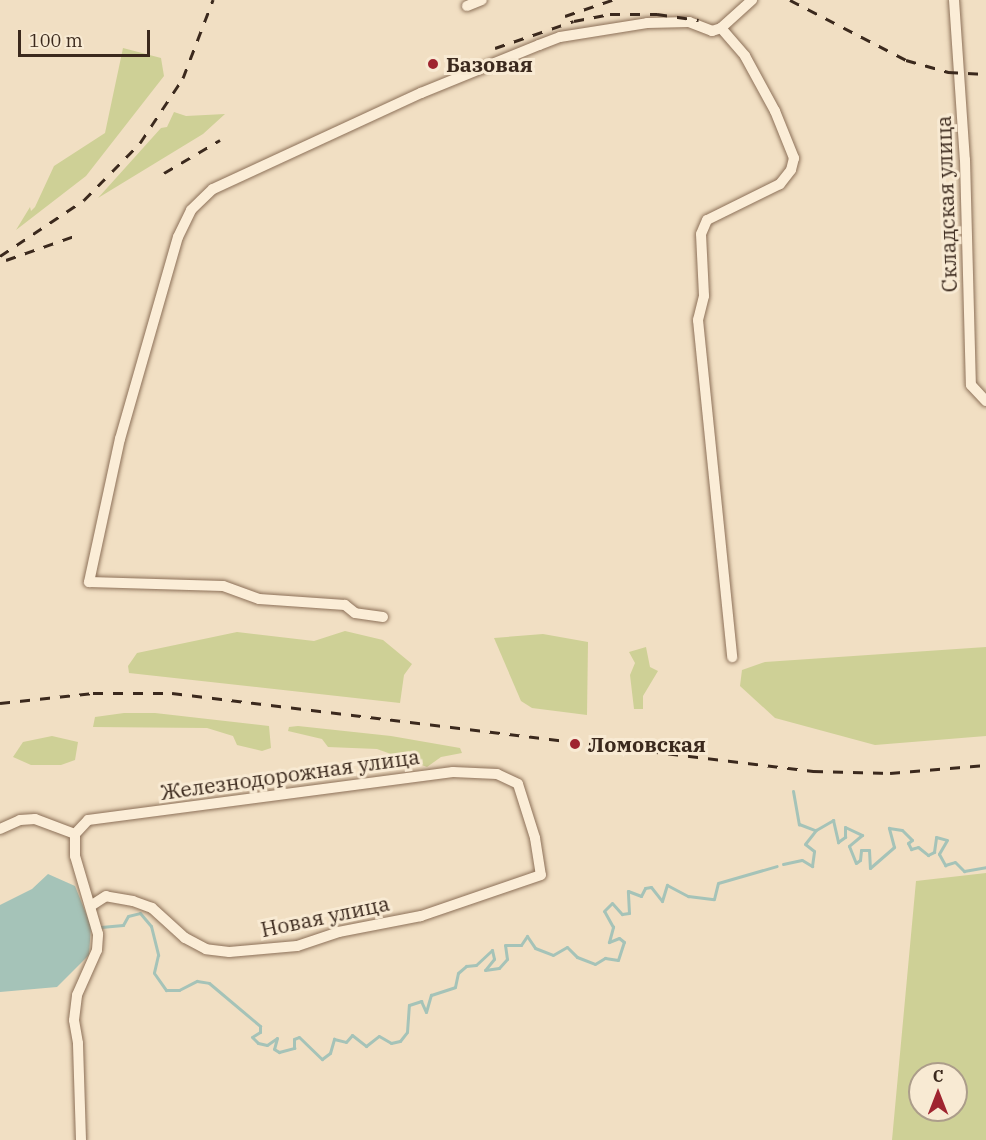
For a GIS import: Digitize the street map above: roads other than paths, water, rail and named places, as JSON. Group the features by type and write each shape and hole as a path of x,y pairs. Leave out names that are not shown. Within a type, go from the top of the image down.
{"street":[{"path":"467,6 482,0"},
{"path":"383,617 355,613 345,605 258,599 223,586 89,582 120,439 178,237 203,196 421,93 560,37 672,22 689,22 712,31 721,28 752,0"},
{"name":"Складская улица","path":"954,0 964,149 971,385 986,401"},
{"path":"721,28 745,56 775,111 794,158 791,170 780,184 707,220 701,234 704,296 698,320 732,657"},
{"name":"Железнодорожная улица","path":"75,834 88,820 453,772 497,774 518,784 535,838 541,875"},
{"path":"0,829 21,820 35,819 75,834 75,856 92,905 97,950 77,995 74,1020 78,1043 81,1140"},
{"name":"Новая улица","path":"92,905 106,896 133,901 152,908 192,942 206,949 229,952 297,946 339,932 421,916 541,875"}],"water":[{"path":"48,874 75,886 91,926 89,955 57,987 0,992 0,905 32,889"}],"waterway":[{"path":"793,791 799,824 815,830"},
{"path":"783,864 802,860 812,866 814,851 805,844 816,830 833,820 838,842 845,837 845,827 862,835 849,846 856,863 860,860 861,850 869,850 870,868 894,847 889,828 902,830 912,840 908,843 911,849 918,847 928,855 934,852 936,837 947,840 939,854 945,865 955,862 964,871 986,867"},
{"path":"101,927 123,925 128,916 140,913 151,926 158,955 154,973 166,990 179,990 197,981 209,983 260,1026 260,1032 252,1037 258,1043 267,1045 277,1038 274,1049 279,1052 294,1048 294,1039 299,1037 322,1059 330,1053 334,1039 346,1042 352,1035 366,1046 379,1036 391,1043 400,1041 407,1032 409,1005 421,1001 426,1012 431,995 455,987 458,973 466,966 476,965 492,950 494,959 485,970 499,968 507,959 505,945 521,945 527,936 535,948 553,955 567,947 577,957 595,964 605,958 618,960 624,942 619,938 609,942 613,927 604,911 612,903 622,914 629,913 628,891 641,896 645,888 651,887 662,901 667,885 688,896 714,899 718,883 777,866"}],"railway":[{"path":"0,256 84,200 140,143 183,78 213,0"},
{"path":"565,16 612,0"},
{"path":"790,0 906,60 948,72 986,74"},
{"path":"495,48 574,21 610,14 657,14 699,20"},
{"path":"164,173 220,140"},
{"path":"6,260 80,234"},
{"path":"0,703 93,693 172,693 813,771 890,773 986,765"}],"place":[{"name":"Базовая","path":"433,64"},
{"name":"Ломовская","path":"575,744"}]}
